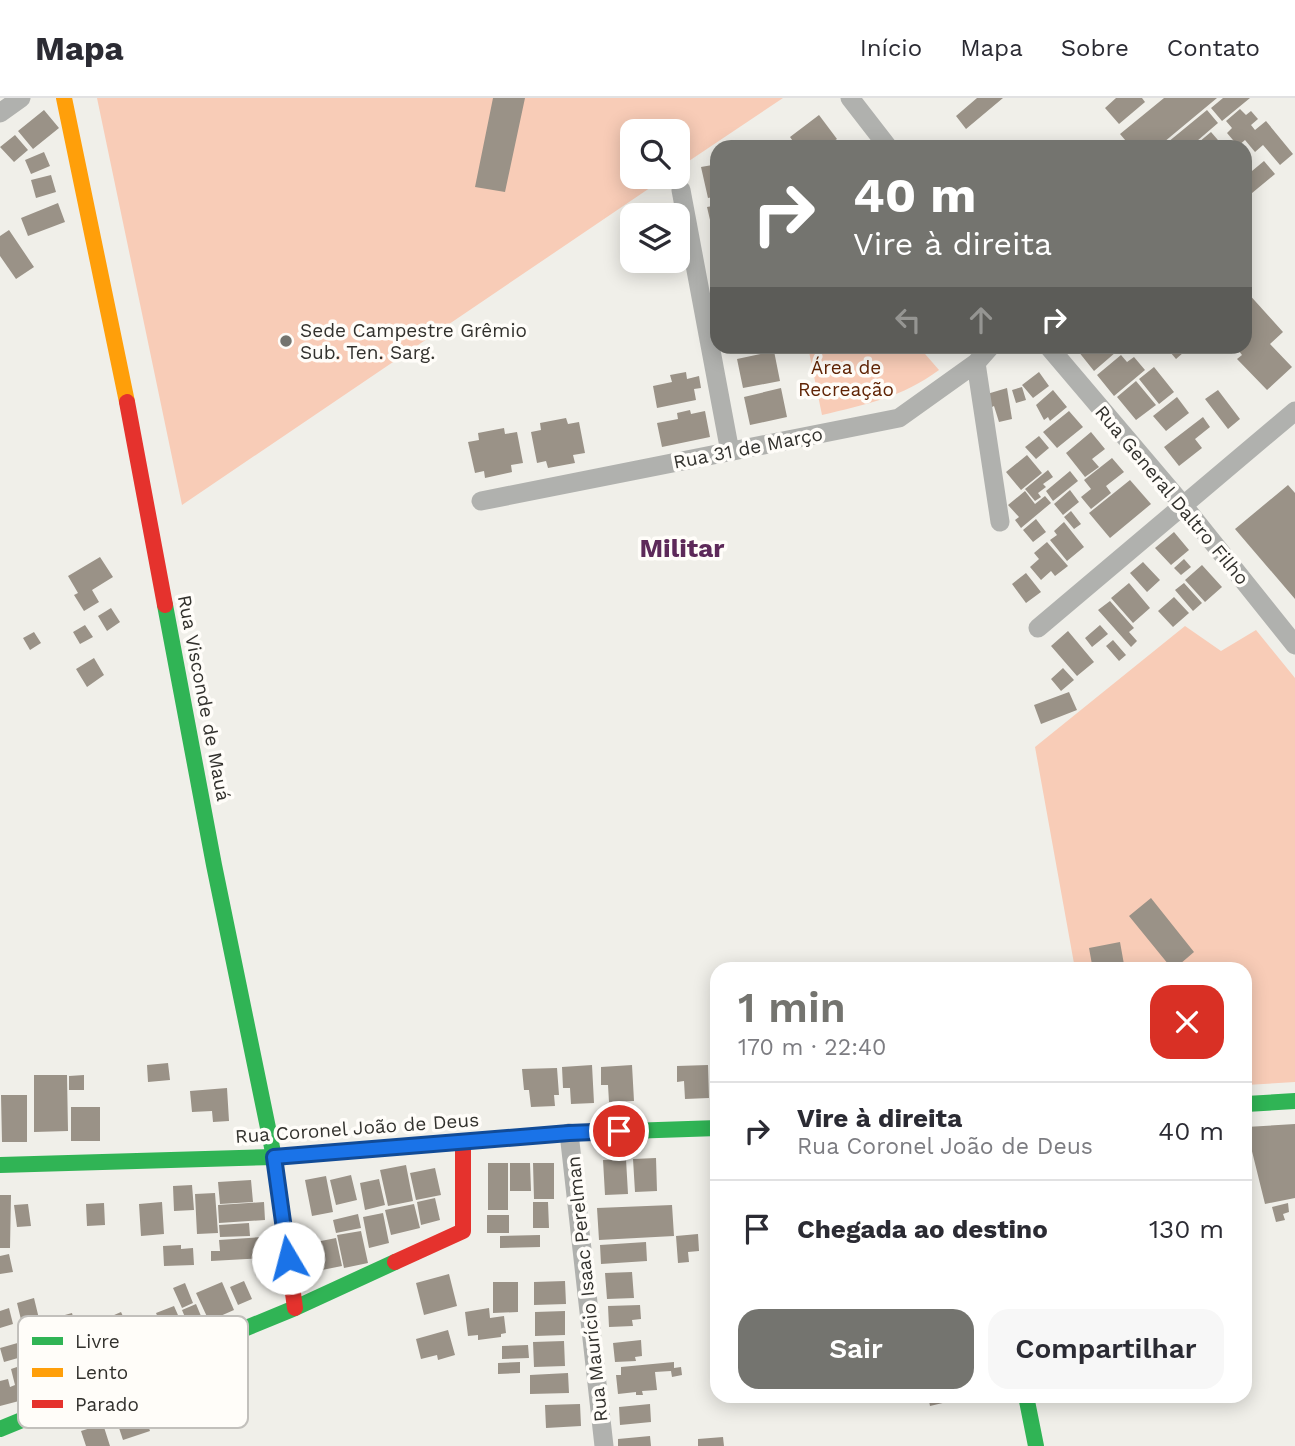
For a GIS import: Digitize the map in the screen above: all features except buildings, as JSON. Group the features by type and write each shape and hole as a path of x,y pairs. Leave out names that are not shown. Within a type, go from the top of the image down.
{"street":[{"path":"0,113 21,98"},
{"name":"Rua Visconde de Mauá","path":"64,98 119,361 215,865 274,1157 295,1308"},
{"path":"850,98 883,140"},
{"path":"681,190 710,345"},
{"path":"712,354 730,452"},
{"name":"Rua 31 de Março","path":"481,501 899,418 976,363 984,354"},
{"name":"Rua General Daltro Filho","path":"1055,354 1183,505 1295,645"},
{"path":"976,363 1000,522"},
{"path":"1038,628 1295,411"},
{"path":"1252,1104 1295,1101"},
{"name":"Rua Coronel João de Deus","path":"0,1165 274,1157 569,1133 710,1128"},
{"name":"Rua Maurício Isaac Perelman","path":"569,1133 604,1446"},
{"path":"248,1327 463,1231 463,1142"},
{"path":"1027,1403 1036,1446"},
{"path":"0,1430 18,1423"}],"green space":[{"name":"Sede Campestre Grêmio Sub. Ten. Sarg.","path":"97,98 783,98 720,140 710,140 710,147 690,160 690,119 620,119 620,189 648,189 628,203 620,203 620,208 182,505"},
{"name":"Área de Recreação","path":"809,354 925,354 939,370 897,393 822,415"},
{"path":"1185,626 1221,651 1256,630 1295,678 1295,1082 1252,1085 1252,962 1074,962 1035,747"}],"traffic: fast":[{"path":"165,605 214,865 274,1157 281,1205"},
{"path":"1252,1104 1295,1101"},
{"path":"0,1165 274,1157 569,1133 710,1128"},
{"path":"248,1327 395,1262"},
{"path":"1027,1403 1036,1446"},
{"path":"0,1429 18,1422"}],"traffic: slow":[{"path":"64,98 127,402"}],"traffic: jam":[{"path":"127,402 165,605"},
{"path":"395,1262 463,1231 463,1142"},
{"path":"281,1205 295,1308"}],"place":[{"name":"Sede Campestre Grêmio Sub. Ten. Sarg.","path":"286,341"}],"district":[{"name":"Militar","path":"682,548"}],"route":[{"path":"288,1258 274,1157 619,1131"}]}
